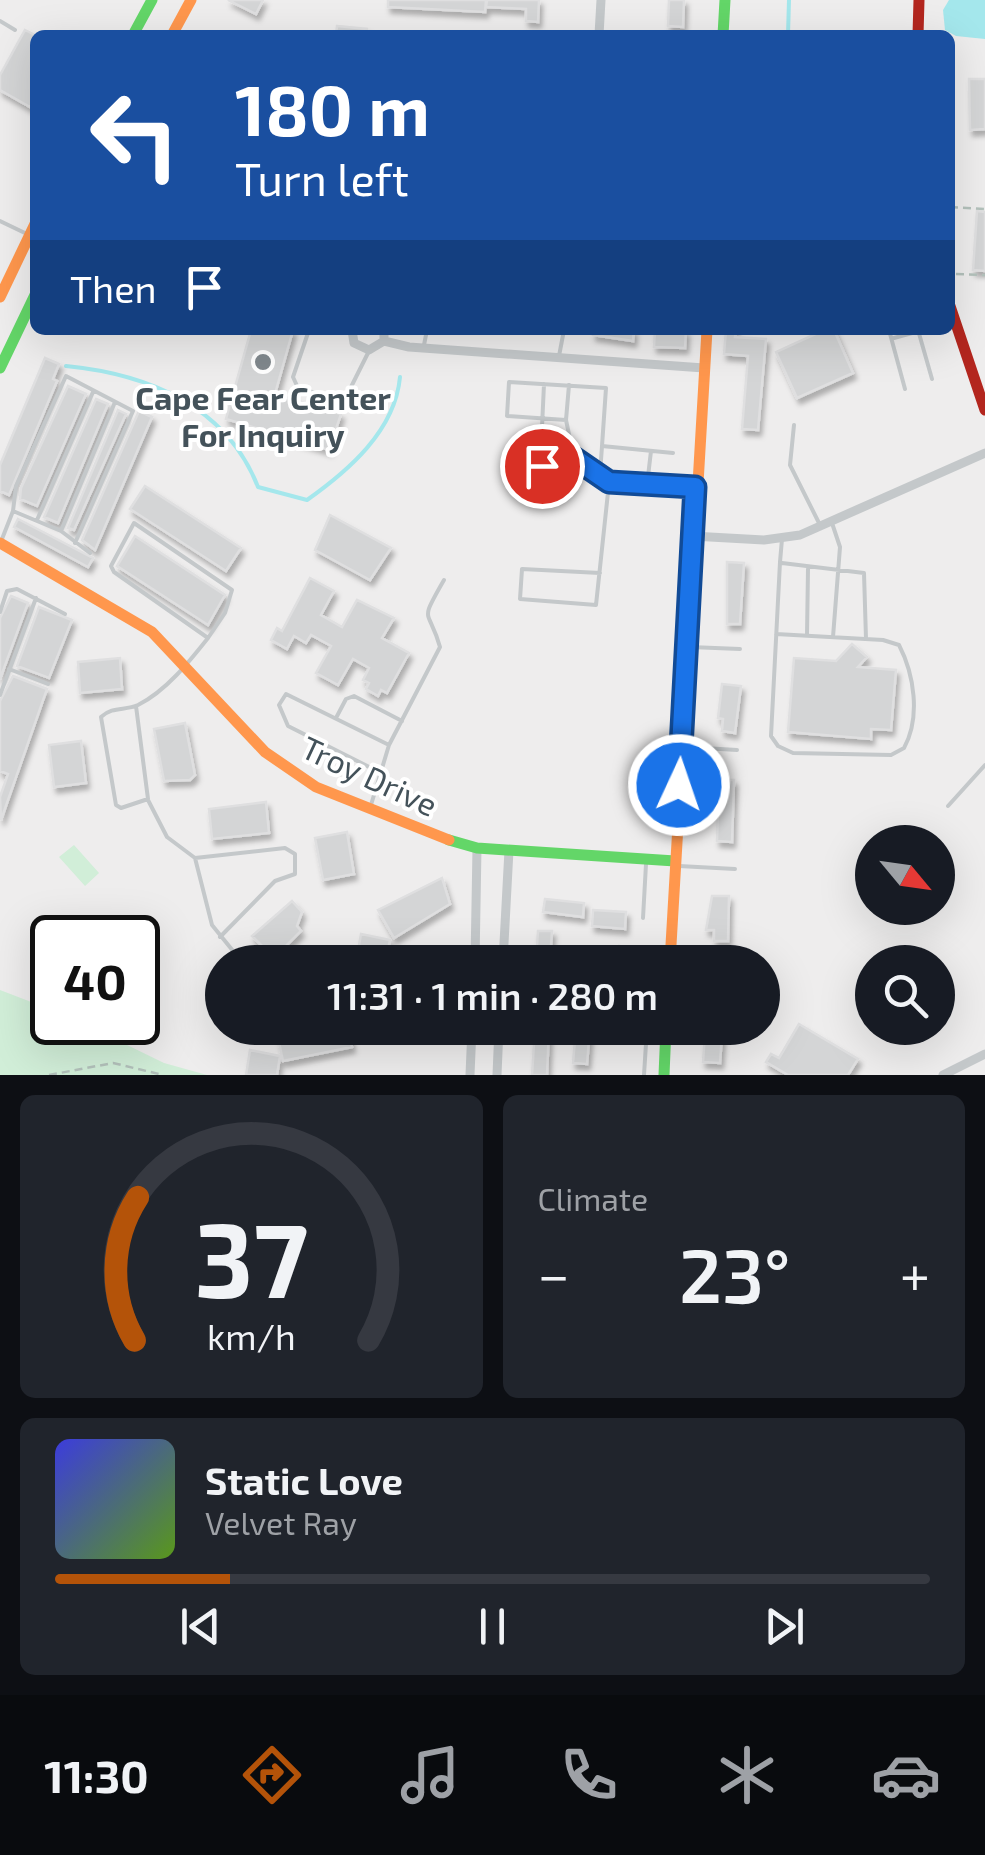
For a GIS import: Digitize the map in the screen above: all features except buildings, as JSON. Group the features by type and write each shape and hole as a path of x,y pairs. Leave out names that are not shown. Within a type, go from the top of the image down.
{"street":[{"path":"135,30 152,0"},
{"path":"175,30 191,0"},
{"path":"599,30 601,0"},
{"path":"723,30 725,0"},
{"path":"918,30 919,0"},
{"path":"0,297 30,239"},
{"path":"0,368 30,305"},
{"path":"955,330 985,410"},
{"path":"353,335 354,343 369,350 384,336 424,348 704,368"},
{"path":"671,945 707,335"},
{"path":"692,536 782,539 826,526 985,452"},
{"name":"Troy Drive","path":"0,543 152,632 282,766 369,810 433,836 477,848 675,863"},
{"path":"475,945 477,848"},
{"path":"504,945 509,850"},
{"path":"470,1075 471,1045"},
{"path":"497,1075 498,1045"},
{"path":"664,1075 665,1045"},
{"path":"944,1075 985,1054"}],"lane":[{"path":"0,22 16,30"},
{"path":"0,221 30,232"},
{"path":"307,335 293,377 298,388 344,401 369,350"},
{"path":"424,348 427,335"},
{"path":"559,356 563,335"},
{"path":"891,335 905,389"},
{"path":"892,338 902,335"},
{"path":"921,335 932,379"},
{"path":"0,543 13,511 16,486 66,376 133,411 75,543"},
{"path":"566,420 507,416 509,382 606,388 600,474"},
{"path":"542,427 544,384"},
{"path":"569,385 566,420 574,458 609,482 695,487"},
{"path":"37,520 94,391"},
{"path":"61,531 115,402"},
{"path":"794,425 790,465 840,547 833,637"},
{"path":"602,446 673,453"},
{"path":"648,484 650,451"},
{"path":"540,459 549,470 574,458"},
{"path":"600,573 522,570 520,599 596,605 600,573 609,482"},
{"path":"13,511 61,531 90,552"},
{"path":"148,799 116,806 102,717 109,710 136,706 187,666 208,638 225,614 232,590 134,523 111,566 114,572 208,638"},
{"path":"776,634 866,638 899,645 911,670 908,741 891,755 793,753 778,746 771,736 776,634 780,562 782,539"},
{"path":"780,562 808,569 838,568 864,573 866,638"},
{"path":"807,636 808,569"},
{"path":"369,810 389,745 440,647 426,621 444,580"},
{"path":"0,612 7,591 18,589 65,614"},
{"path":"0,694 36,598"},
{"path":"686,646 740,649"},
{"path":"9,668 48,684"},
{"path":"383,774 288,726 279,706 286,694 389,745"},
{"path":"336,718 346,699 354,696 402,721"},
{"path":"136,706 148,799 168,837 195,858 212,925 227,945"},
{"path":"681,747 737,750"},
{"path":"948,806 985,765"},
{"path":"195,858 285,848 295,854 295,874 275,881 220,937"},
{"path":"643,918 647,859"},
{"path":"675,863 735,869"},
{"path":"644,1075 646,1045"}],"path":[{"path":"955,207 984,210"},
{"path":"956,274 985,275"},
{"path":"49,1075 113,1063 163,1075"}],"green space":[{"path":"74,845 99,873 85,886 59,857"},
{"path":"0,990 30,1002 30,1045 127,1045 164,1063 207,1075 0,1075"}],"water":[{"path":"949,0 985,0 985,39 956,36 955,30 945,30 943,10"}],"waterway":[{"path":"788,30 789,0"},
{"path":"66,366 126,377 180,399 226,435 258,487 307,500 367,448 389,415 400,377"}],"traffic: fast":[{"path":"136,30 152,0"},
{"path":"723,30 725,0"},
{"path":"0,368 30,305"},
{"path":"449,840 477,848 675,861"},
{"path":"664,1075 665,1045"}],"traffic: slow":[{"path":"175,30 191,0"},
{"path":"0,297 30,234"},
{"path":"671,945 707,335"},
{"path":"0,543 152,632 265,752 316,787 449,840"}],"traffic: jam":[{"path":"918,30 919,0"},
{"path":"955,321 985,410"}],"place":[{"name":"Cape Fear Center For Inquiry","path":"263,362"}],"route":[{"path":"542,466 549,470 574,458 609,482 695,487 679,785"}]}
